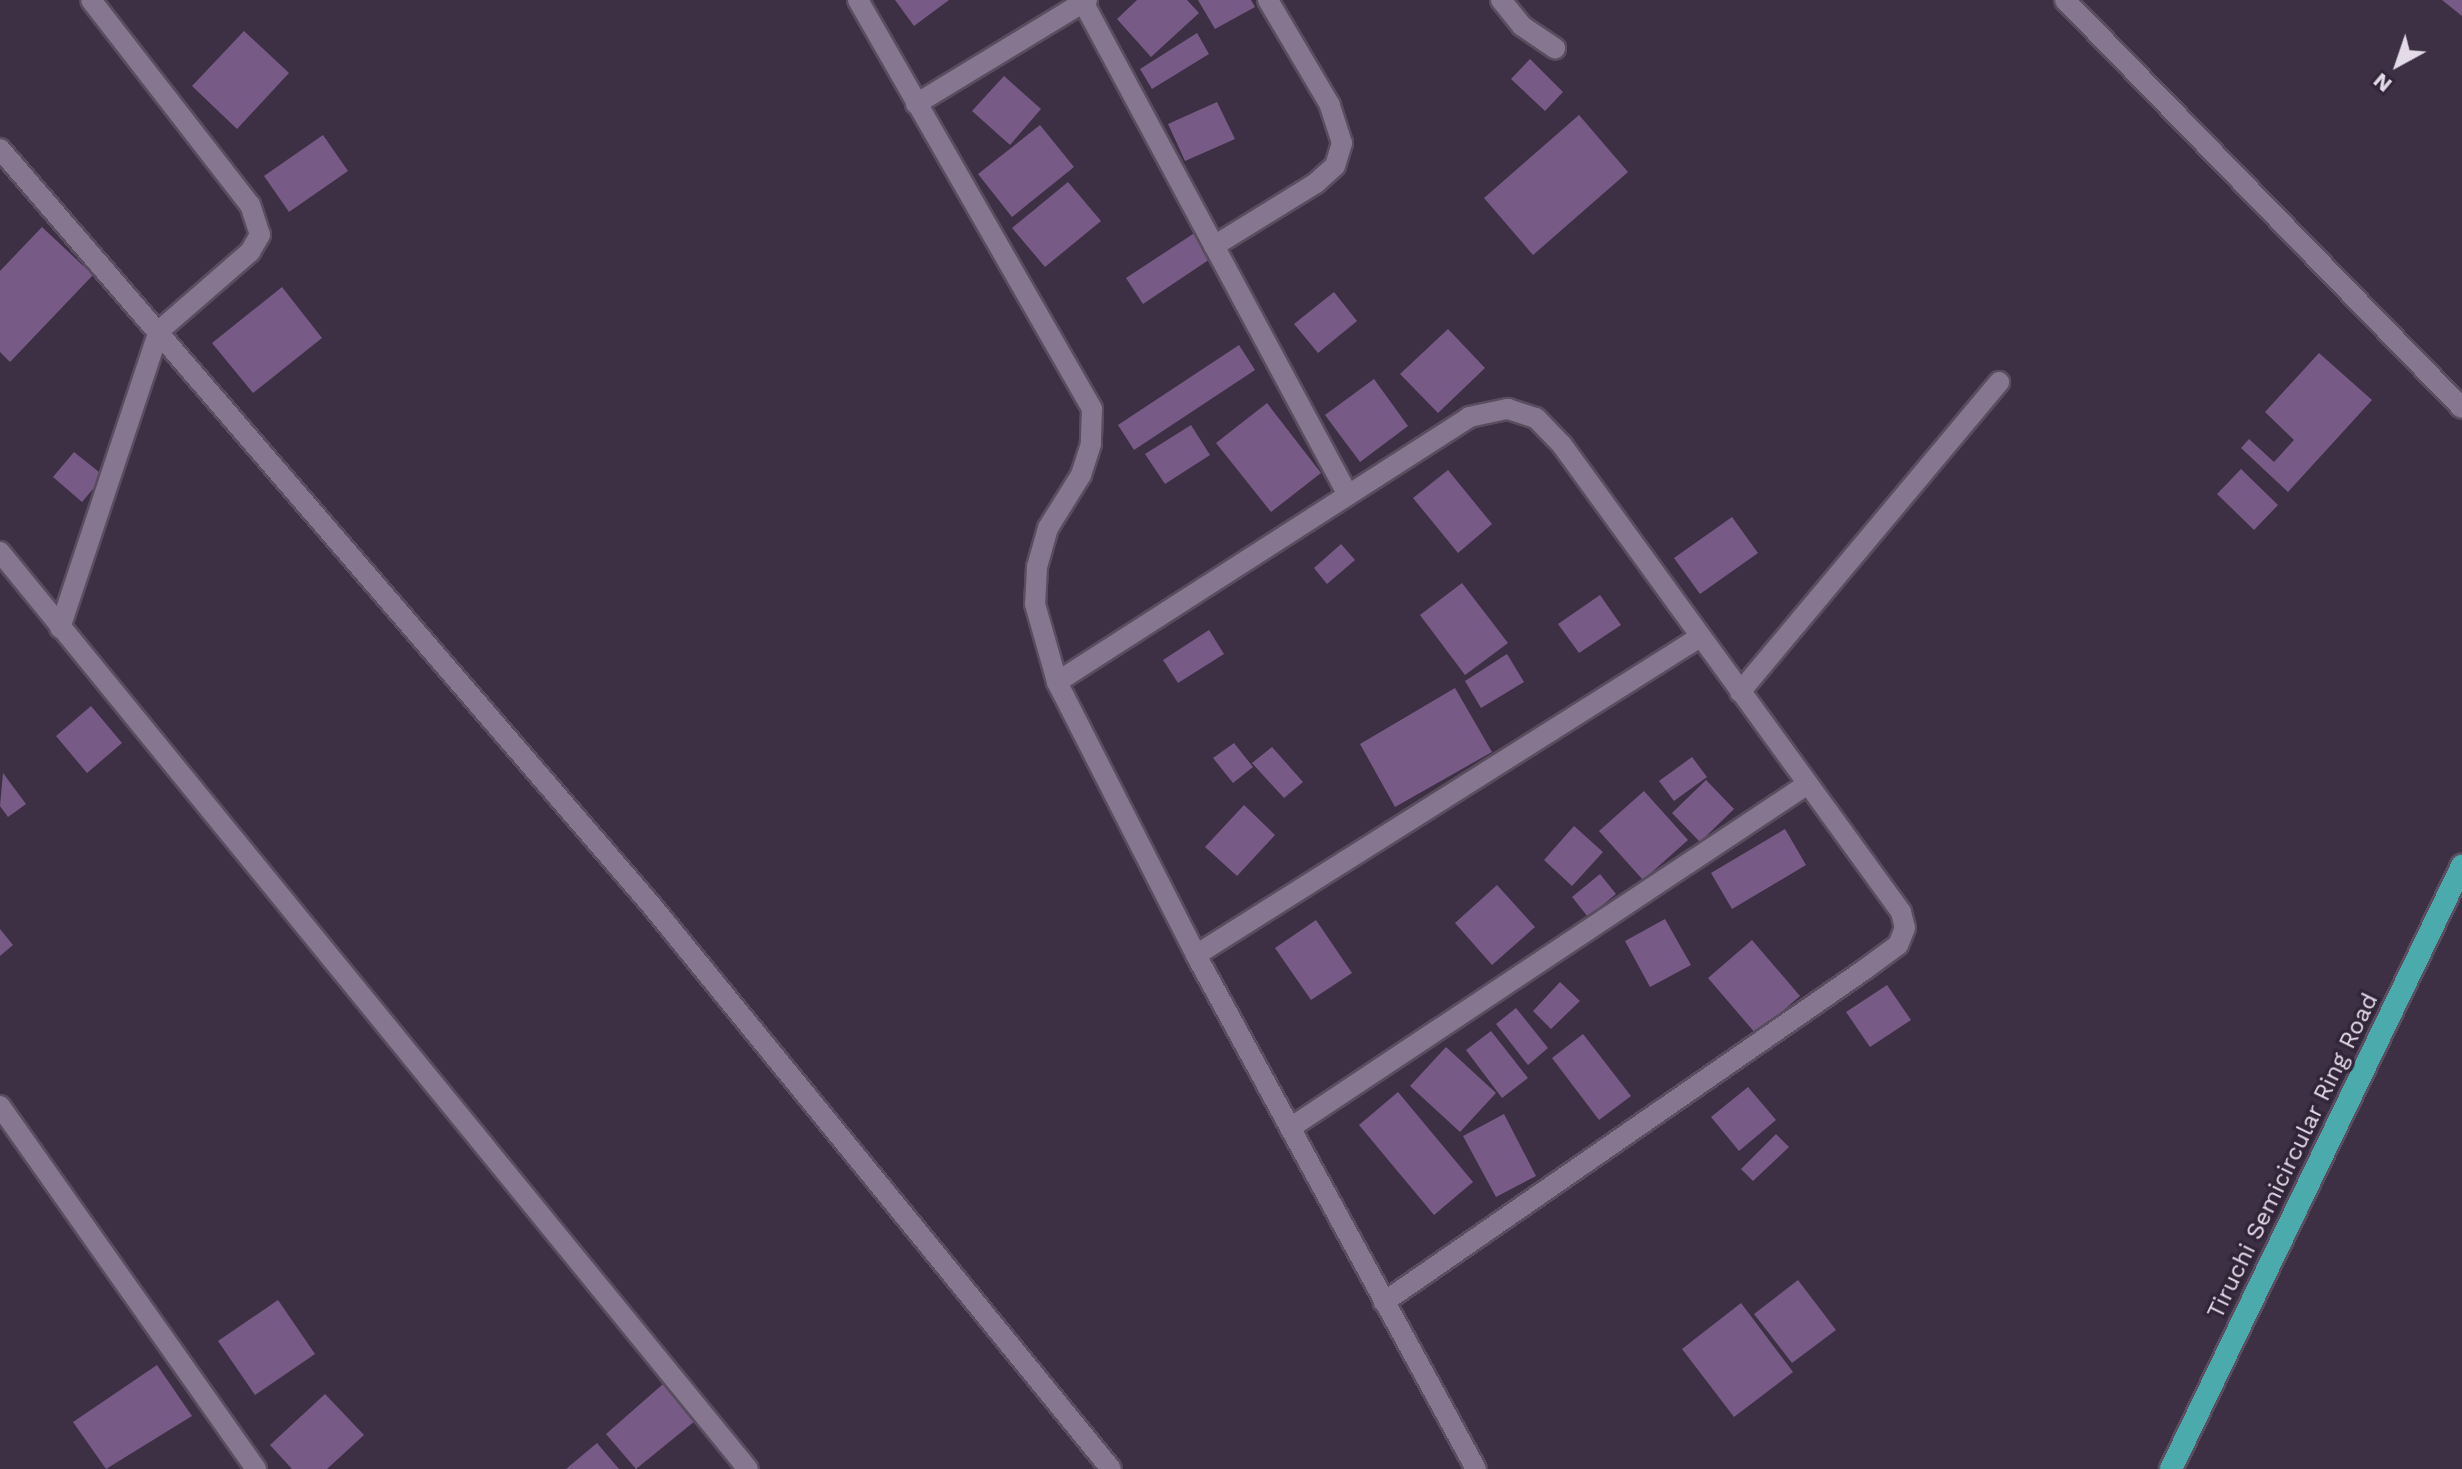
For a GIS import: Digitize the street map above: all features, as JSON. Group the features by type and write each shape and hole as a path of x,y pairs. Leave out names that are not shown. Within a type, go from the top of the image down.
{"highway":[{"name":"Tiruchi Semicircular Ring Road","path":"2171,1469 2462,866"}],"street":[{"path":"60,628 159,331 250,252 260,235 259,218 91,0"},
{"path":"858,0 1092,409 1084,465 1048,528 1037,567 1035,604 1057,682 1196,955 1476,1469"},
{"path":"1214,246 1316,183 1335,166 1342,143 1330,105 1268,0"},
{"path":"1501,0 1522,26 1555,48"},
{"path":"2065,0 2462,408"},
{"path":"916,104 1084,1 1348,495"},
{"path":"0,149 652,906 1111,1469"},
{"path":"1740,692 1999,382"},
{"path":"1057,682 1469,417 1508,409 1536,418 1901,912 1905,928 1898,945 1384,1302"},
{"path":"0,552 748,1469"},
{"path":"1196,955 1700,637"},
{"path":"1290,1128 1806,785"},
{"path":"0,1106 256,1469"}],"building":[{"path":"895,0 949,0 914,26"},
{"path":"1137,0 1187,0 1199,13 1151,57 1117,19"},
{"path":"1198,0 1251,0 1255,7 1215,29"},
{"path":"2442,0 2462,0 2462,16"},
{"path":"244,31 289,73 237,129 192,86"},
{"path":"1197,33 1209,54 1152,89 1140,69"},
{"path":"1530,59 1563,92 1545,111 1511,79"},
{"path":"1004,76 1041,109 1010,145 972,111"},
{"path":"1217,102 1235,139 1185,161 1168,124"},
{"path":"1579,115 1628,172 1533,255 1484,198"},
{"path":"1040,125 1074,167 1012,217 978,174"},
{"path":"323,135 348,171 289,212 264,176"},
{"path":"1068,182 1101,221 1045,267 1012,228"},
{"path":"42,227 93,275 10,362 0,352 0,271"},
{"path":"1196,232 1213,257 1143,304 1126,278"},
{"path":"282,287 322,338 253,393 212,343"},
{"path":"1334,292 1357,321 1318,353 1294,324"},
{"path":"1448,329 1485,368 1438,413 1400,374"},
{"path":"1239,345 1255,370 1134,450 1118,425"},
{"path":"2319,353 2372,400 2288,492 2241,448 2249,439 2274,462 2294,440 2265,412"},
{"path":"1374,379 1408,426 1360,462 1325,415"},
{"path":"1267,403 1321,473 1271,512 1216,443"},
{"path":"1191,425 1210,455 1165,484 1145,454"},
{"path":"74,452 104,476 82,502 53,477"},
{"path":"2241,469 2278,505 2254,530 2217,494"},
{"path":"1448,470 1492,524 1458,553 1413,498"},
{"path":"1732,517 1758,553 1700,594 1674,558"},
{"path":"1341,544 1355,560 1327,584 1314,568"},
{"path":"1462,583 1508,643 1465,675 1420,615"},
{"path":"1600,595 1621,625 1579,653 1558,624"},
{"path":"1209,630 1224,654 1178,683 1163,660"},
{"path":"1507,654 1524,682 1481,708 1465,681"},
{"path":"1455,688 1492,752 1395,807 1360,744"},
{"path":"91,706 122,743 87,773 56,736"},
{"path":"1234,743 1253,767 1233,783 1213,758"},
{"path":"1272,747 1303,782 1284,798 1252,763"},
{"path":"1692,757 1707,777 1674,801 1659,781"},
{"path":"3,773 26,804 8,817 0,806"},
{"path":"1706,780 1734,809 1700,842 1672,813"},
{"path":"1644,791 1688,840 1643,880 1599,831"},
{"path":"1244,805 1275,835 1237,876 1205,847"},
{"path":"1574,826 1603,852 1572,886 1544,860"},
{"path":"1785,829 1806,865 1732,909 1711,873"},
{"path":"1600,874 1616,894 1588,917 1572,897"},
{"path":"1497,885 1535,927 1492,965 1455,923"},
{"path":"1665,919 1691,965 1650,987 1625,941"},
{"path":"1316,920 1352,973 1311,1000 1275,948"},
{"path":"0,929 13,945 0,956"},
{"path":"1752,940 1800,996 1756,1034 1708,978"},
{"path":"1560,982 1580,1001 1551,1029 1533,1011"},
{"path":"1887,985 1911,1020 1870,1047 1846,1012"},
{"path":"1516,1008 1548,1048 1528,1065 1496,1024"},
{"path":"1491,1031 1528,1078 1502,1098 1466,1050"},
{"path":"1583,1034 1631,1096 1599,1120 1552,1058"},
{"path":"1446,1047 1496,1093 1460,1132 1410,1086"},
{"path":"1748,1087 1776,1120 1739,1151 1711,1117"},
{"path":"1398,1092 1473,1182 1434,1215 1359,1125"},
{"path":"1504,1114 1536,1176 1496,1197 1463,1136"},
{"path":"1776,1134 1789,1147 1753,1181 1741,1169"},
{"path":"1798,1280 1836,1330 1792,1363 1754,1314"},
{"path":"278,1300 315,1354 255,1395 218,1341"},
{"path":"1741,1303 1793,1372 1734,1417 1682,1349"},
{"path":"157,1365 192,1416 106,1469 73,1422"},
{"path":"663,1384 695,1421 636,1469 606,1434"},
{"path":"325,1394 364,1435 327,1469 292,1469 270,1445"},
{"path":"597,1443 619,1469 566,1469"}]}
